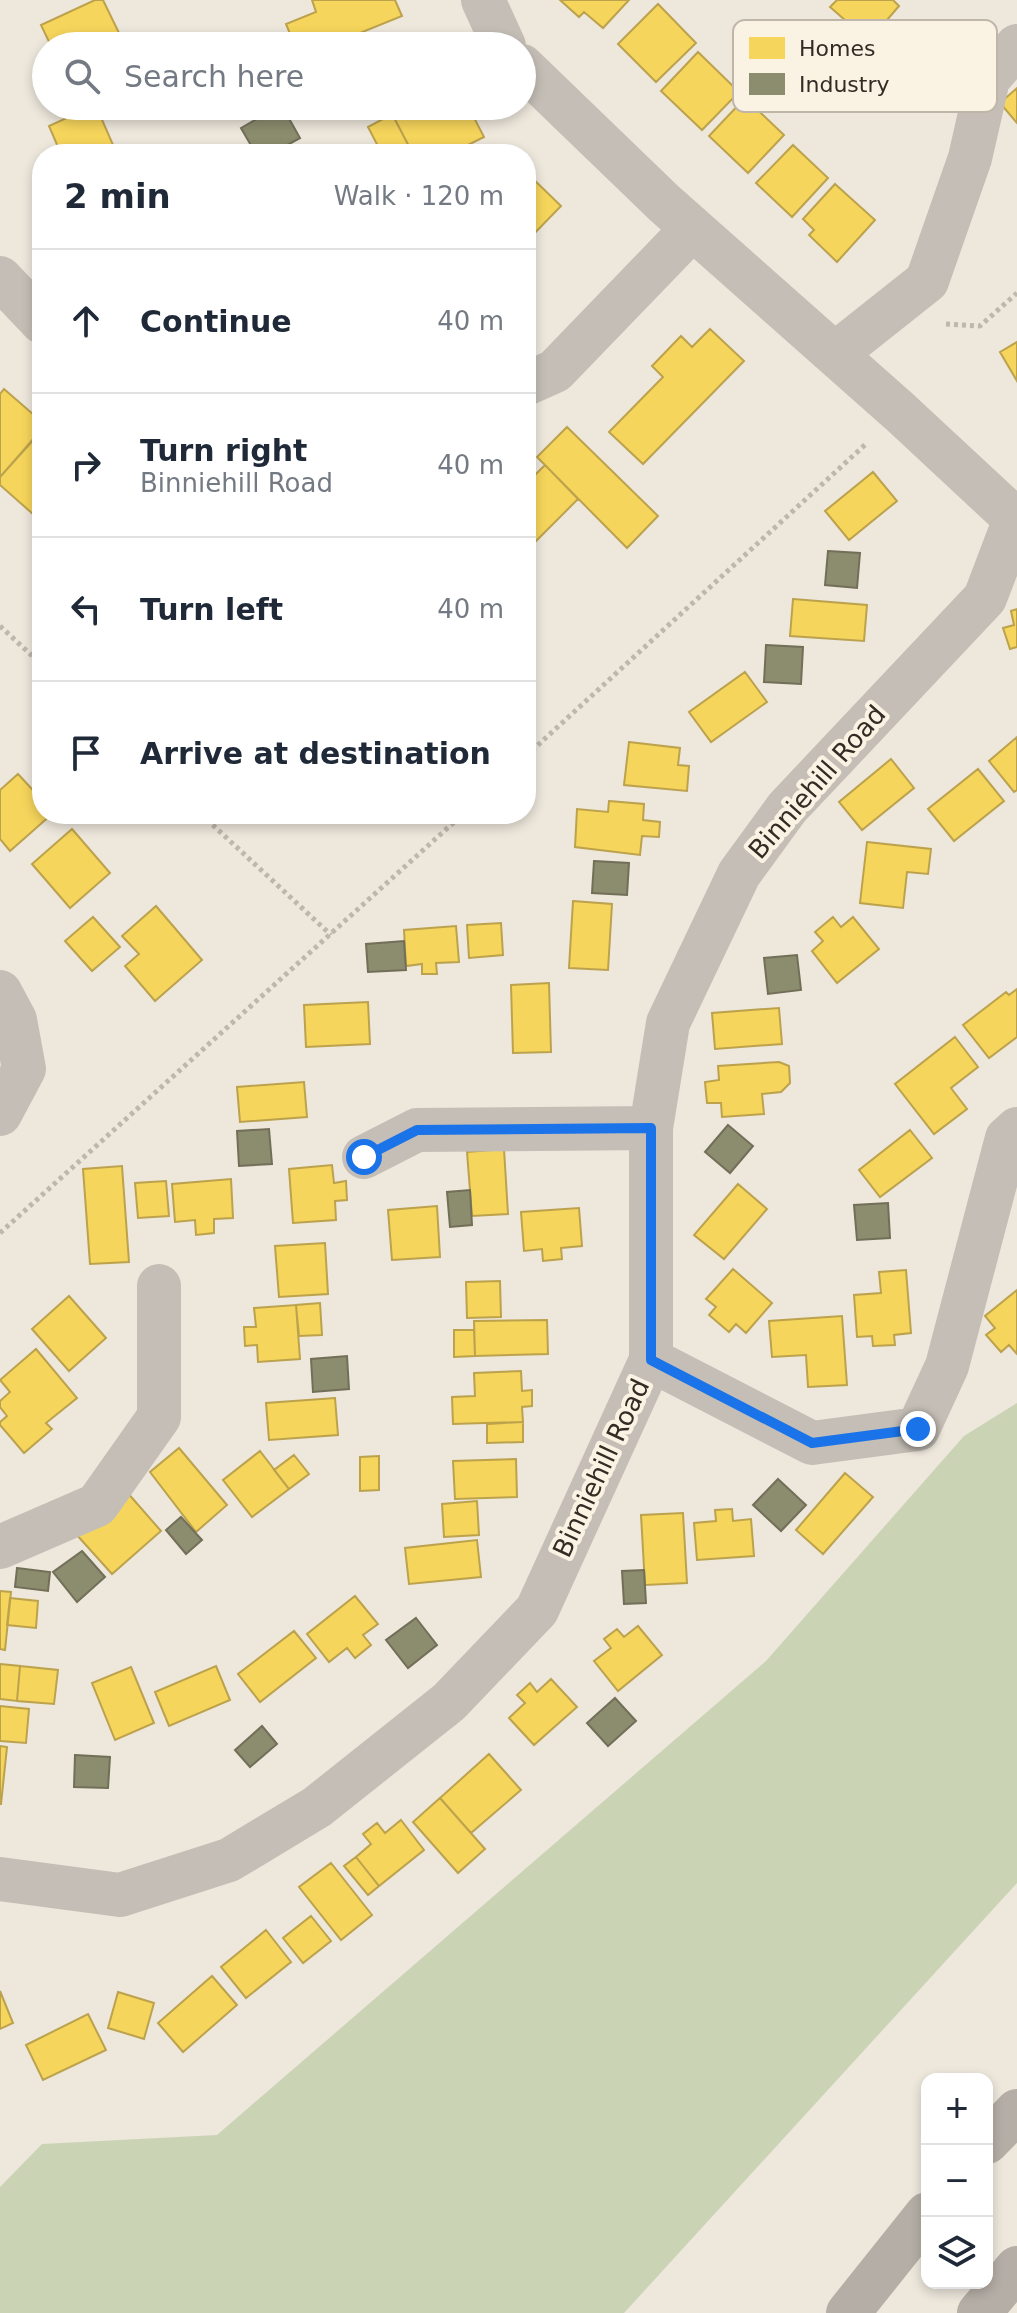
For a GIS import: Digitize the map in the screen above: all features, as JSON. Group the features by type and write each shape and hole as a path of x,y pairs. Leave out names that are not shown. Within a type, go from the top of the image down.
{"highway":[{"path":"993,2136 1017,2111"},
{"path":"848,2313 925,2217"},
{"path":"979,2313 1017,2268"}],"street":[{"path":"483,0 498,32"},
{"path":"997,69 1017,46"},
{"name":"Binniehill Road","path":"0,1879 120,1895 229,1860 317,1807 449,1702 537,1610 651,1360 651,1128 668,1023 739,874 787,808 985,598 1016,519 692,229 536,79"},
{"path":"835,354 927,281 970,158 980,112"},
{"path":"536,380 555,371 692,229"},
{"path":"0,278 32,312"},
{"path":"0,992 15,1020 24,1069 0,1114"},
{"path":"364,1157 417,1130 651,1128"},
{"path":"651,1360 812,1443 918,1429 947,1366 1007,1138 1017,1129"},
{"path":"0,1547 97,1505 159,1417 159,1286"}],"path":[{"path":"536,747 900,412"},
{"path":"0,626 32,656"},
{"path":"212,824 331,935"},
{"path":"0,1233 452,824"}],"green space":[{"path":"1017,1403 1017,1883 624,2313 0,2313 0,2187 42,2144 217,2135 766,1661 964,1436"}],"building: Homes":[{"path":"95,0 103,0 119,32 44,32 41,25"},
{"path":"312,0 395,0 402,16 363,32 289,32 286,24 316,12"},
{"path":"560,0 629,0 603,28 584,12 579,17"},
{"path":"837,0 893,0 899,6 887,20 845,20 830,7"},
{"path":"658,4 696,43 656,82 618,44"},
{"path":"698,52 733,86 733,98 702,130 661,91"},
{"path":"1017,88 1017,123 1000,103"},
{"path":"733,111 760,112 784,135 748,173 709,136"},
{"path":"62,120 102,120 113,144 57,144 49,126"},
{"path":"381,120 395,120 408,144 377,144 368,127"},
{"path":"395,120 475,120 484,137 470,144 408,144"},
{"path":"793,145 828,178 792,217 756,183"},
{"path":"536,182 561,206 536,232"},
{"path":"835,184 875,220 837,262 809,235 814,230 803,219"},
{"path":"710,329 744,361 643,464 609,432 663,377 652,366 681,336 692,347"},
{"path":"1017,342 1017,381 1000,352"},
{"path":"4,389 32,413 32,440 0,477 0,394"},
{"path":"567,427 658,516 627,548 537,457"},
{"path":"32,441 32,513 0,485 0,477"},
{"path":"545,465 578,499 536,541 536,474"},
{"path":"873,472 897,501 849,540 825,511"},
{"path":"793,599 867,605 864,641 790,636"},
{"path":"1017,609 1017,647 1010,649 1003,628 1014,625 1011,611"},
{"path":"745,672 767,702 711,742 689,712"},
{"path":"1017,737 1017,790 1014,792 989,761"},
{"path":"629,742 680,748 678,765 689,766 687,791 624,785"},
{"path":"891,759 914,788 862,830 839,802"},
{"path":"978,769 1004,801 954,841 928,809"},
{"path":"18,774 32,789 32,824 41,824 10,851 0,839 0,790"},
{"path":"609,801 644,804 643,820 660,822 659,837 642,836 640,855 575,847 577,809 608,812"},
{"path":"72,829 110,873 70,908 32,864"},
{"path":"867,842 931,849 928,874 907,872 903,908 860,903"},
{"path":"573,901 612,904 608,970 569,968"},
{"path":"156,906 202,960 155,1001 125,966 139,954 122,936"},
{"path":"93,917 120,947 92,971 65,941"},
{"path":"833,917 841,927 853,917 879,949 837,983 812,951 823,941 815,932"},
{"path":"501,923 503,955 469,958 467,925"},
{"path":"456,926 459,962 436,963 437,974 422,974 422,964 406,966 404,930"},
{"path":"549,983 551,1052 513,1053 511,985"},
{"path":"1017,989 1017,1037 989,1058 963,1025 1006,992 1009,995"},
{"path":"368,1002 370,1044 306,1047 304,1005"},
{"path":"779,1008 782,1044 715,1049 712,1013"},
{"path":"955,1037 978,1067 951,1088 967,1109 934,1134 895,1084"},
{"path":"779,1062 789,1066 790,1083 781,1092 762,1094 764,1114 722,1117 721,1103 707,1103 705,1082 719,1080 718,1066"},
{"path":"304,1082 307,1117 240,1122 237,1087"},
{"path":"910,1130 932,1158 880,1197 859,1170"},
{"path":"504,1149 508,1214 472,1216 467,1152"},
{"path":"332,1165 334,1183 346,1181 347,1200 335,1201 336,1220 293,1223 289,1169"},
{"path":"122,1166 129,1262 90,1264 83,1169"},
{"path":"231,1179 233,1218 214,1219 214,1233 196,1235 195,1220 175,1222 172,1184"},
{"path":"166,1181 169,1216 138,1218 135,1183"},
{"path":"738,1184 767,1209 724,1259 694,1235"},
{"path":"437,1206 440,1257 392,1260 388,1210"},
{"path":"579,1208 582,1246 561,1248 562,1259 543,1261 542,1249 524,1251 521,1212"},
{"path":"325,1243 328,1294 279,1297 275,1246"},
{"path":"733,1269 772,1303 746,1333 736,1324 729,1332 709,1315 716,1307 706,1299"},
{"path":"906,1270 911,1333 894,1335 895,1345 873,1346 872,1336 857,1337 854,1295 881,1293 879,1272"},
{"path":"500,1281 501,1317 467,1318 466,1282"},
{"path":"1017,1290 1017,1354 1009,1345 1001,1352 986,1335 995,1328 985,1316"},
{"path":"69,1296 106,1338 69,1371 32,1329"},
{"path":"320,1303 322,1335 299,1336 296,1305"},
{"path":"296,1305 300,1359 258,1362 257,1345 245,1346 244,1327 256,1327 254,1308"},
{"path":"842,1316 847,1385 808,1387 806,1355 772,1357 769,1321"},
{"path":"547,1320 548,1354 475,1356 474,1321"},
{"path":"454,1330 474,1330 475,1356 454,1357"},
{"path":"36,1349 77,1398 46,1423 52,1429 24,1453 0,1425 7,1416 0,1407 0,1401 10,1392 0,1380"},
{"path":"521,1371 522,1391 532,1390 532,1406 522,1407 523,1422 453,1424 452,1397 475,1396 474,1373"},
{"path":"335,1398 338,1435 269,1440 266,1403"},
{"path":"523,1422 523,1442 487,1443 487,1424"},
{"path":"179,1448 227,1505 196,1532 150,1472"},
{"path":"260,1451 289,1489 252,1517 223,1480"},
{"path":"294,1455 309,1474 289,1489 274,1470"},
{"path":"379,1456 379,1490 360,1491 360,1457"},
{"path":"516,1459 517,1497 455,1499 453,1461"},
{"path":"845,1473 873,1497 823,1554 796,1530"},
{"path":"126,1491 161,1531 112,1574 76,1534"},
{"path":"477,1501 479,1535 444,1537 442,1504"},
{"path":"732,1509 733,1521 751,1519 754,1556 697,1560 694,1523 716,1521 715,1510"},
{"path":"683,1513 687,1583 645,1585 641,1515"},
{"path":"477,1540 481,1577 409,1584 405,1548"},
{"path":"0,1591 11,1592 5,1650 0,1649"},
{"path":"355,1596 378,1624 363,1635 371,1645 355,1658 347,1648 329,1662 307,1634"},
{"path":"10,1598 38,1601 36,1628 7,1625"},
{"path":"638,1626 662,1655 618,1691 594,1661 611,1648 604,1639 617,1629 624,1637"},
{"path":"294,1631 316,1658 260,1702 238,1674"},
{"path":"0,1664 20,1666 17,1701 0,1699"},
{"path":"20,1666 58,1670 54,1704 17,1701"},
{"path":"216,1666 230,1700 169,1726 155,1692"},
{"path":"131,1667 154,1723 115,1740 92,1683"},
{"path":"551,1679 577,1707 534,1745 509,1718 525,1703 517,1695 530,1683 537,1692"},
{"path":"0,1706 29,1709 26,1743 0,1741"},
{"path":"0,1746 7,1747 1,1804 0,1804"},
{"path":"489,1754 521,1790 471,1833 440,1798"},
{"path":"440,1798 485,1849 458,1873 413,1822"},
{"path":"401,1820 424,1850 379,1886 356,1857 371,1844 363,1834 377,1823 385,1833"},
{"path":"356,1857 379,1886 368,1895 344,1866"},
{"path":"331,1863 372,1915 341,1940 299,1887"},
{"path":"311,1916 331,1941 303,1963 283,1938"},
{"path":"266,1930 291,1962 246,1998 221,1967"},
{"path":"212,1976 237,2005 183,2052 158,2023"},
{"path":"0,1991 13,2023 0,2029"},
{"path":"118,1992 154,2003 144,2039 108,2028"},
{"path":"88,2014 106,2050 43,2080 26,2045"}],"building: Industry":[{"path":"255,120 290,120 300,138 289,144 250,144 241,128"},
{"path":"828,551 860,553 857,588 825,585"},
{"path":"766,645 803,647 801,684 764,682"},
{"path":"594,861 629,863 627,895 592,893"},
{"path":"404,941 406,970 368,972 366,944"},
{"path":"797,955 801,990 768,994 764,958"},
{"path":"728,1125 753,1146 730,1173 705,1152"},
{"path":"269,1129 272,1164 239,1166 237,1131"},
{"path":"470,1190 472,1225 450,1227 447,1192"},
{"path":"888,1203 890,1238 857,1240 854,1205"},
{"path":"347,1356 349,1389 313,1392 311,1359"},
{"path":"778,1479 806,1505 781,1531 753,1505"},
{"path":"181,1517 202,1540 186,1554 166,1530"},
{"path":"82,1551 105,1577 77,1602 53,1572"},
{"path":"17,1568 50,1572 48,1591 15,1587"},
{"path":"644,1570 646,1603 624,1604 622,1571"},
{"path":"416,1618 437,1645 408,1668 386,1640"},
{"path":"615,1698 636,1721 608,1746 587,1723"},
{"path":"262,1726 277,1744 250,1767 235,1750"},
{"path":"75,1755 110,1757 108,1788 74,1787"}],"route":[{"path":"364,1157 417,1130 651,1128 651,1360 812,1443 918,1429"}]}
